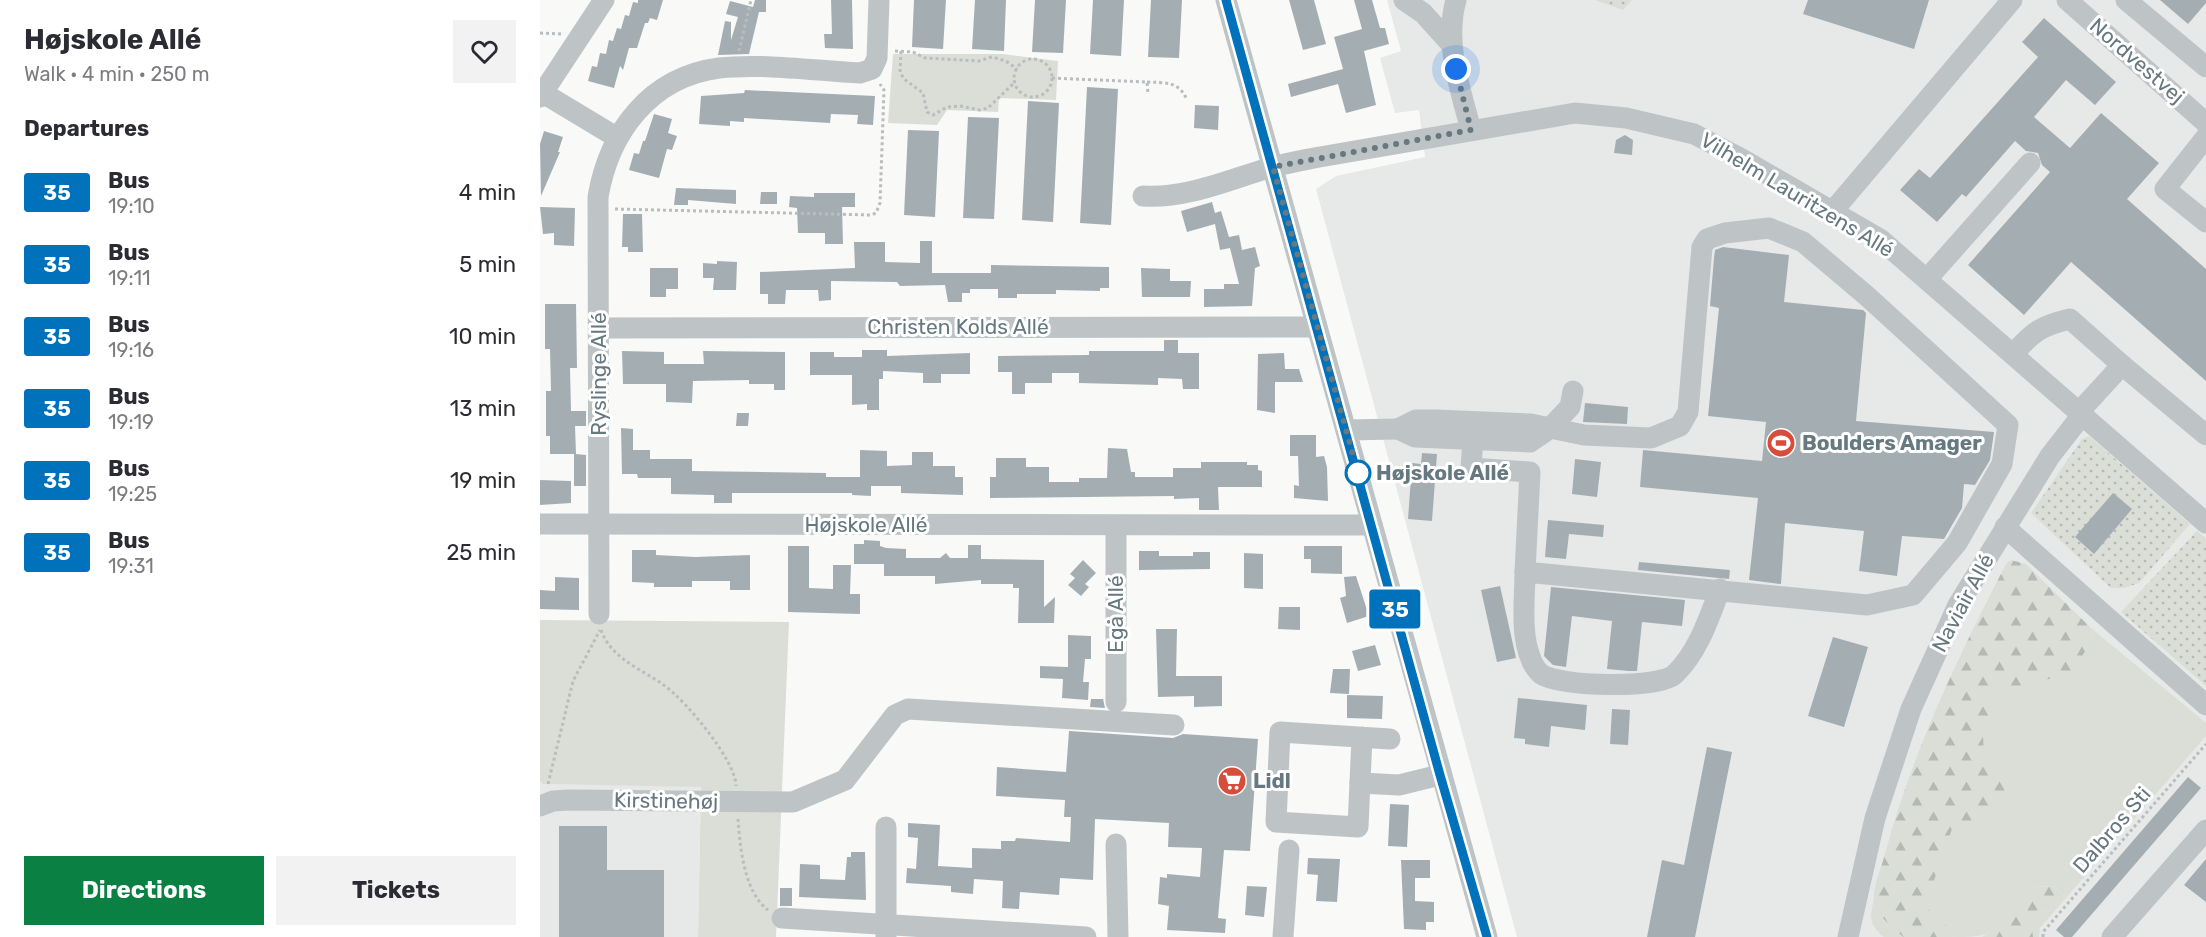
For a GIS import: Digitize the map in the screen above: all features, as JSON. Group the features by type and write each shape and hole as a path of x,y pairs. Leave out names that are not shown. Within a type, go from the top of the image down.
{"street":[{"path":"604,0 542,95 616,137"},
{"path":"872,69 877,58 879,0"},
{"path":"1226,0 1440,775 1480,935"},
{"path":"1404,0 1423,13 1451,44"},
{"path":"1456,0 1451,17 1451,44 1471,130"},
{"path":"1832,212 2012,0"},
{"name":"Nordvestvej","path":"2067,0 2206,123"},
{"path":"2126,0 2206,67"},
{"name":"Ryslinge Allé","path":"600,621 598,209 603,169 616,137 636,110 658,91 688,76 735,67 860,73 872,69"},
{"name":"Vilhelm Lauritzens Allé","path":"1143,196 1163,197 1183,194 1273,167 1575,113 1668,126 1694,134 1742,159 1880,239 2206,523"},
{"path":"2206,136 2165,189 2206,222"},
{"path":"1927,279 2030,163"},
{"path":"1346,430 1398,429 1416,420 1531,424 1584,435 1651,438 1680,426 1688,412 1702,247 1707,239 1725,233 1768,228 1803,242 1868,297 2008,425 2002,464 1958,543 1913,595 1867,604 1525,572"},
{"path":"2013,354 2032,332 2046,324 2070,319 2206,435"},
{"name":"Christen Kolds Allé","path":"599,328 1317,327"},
{"path":"2005,527 2050,456 2081,413 2122,365"},
{"path":"1398,429 1414,437 1530,442 1550,429 1570,406 1573,391"},
{"path":"1473,439 1471,468 1530,472 1525,572 1526,630 1530,658 1540,674 1561,681 1606,684 1657,682 1674,675 1702,634 1720,589"},
{"name":"Højskole Allé","path":"540,524 1372,525"},
{"name":"Egå Allé","path":"1116,526 1116,702"},
{"name":"Naviair Allé","path":"1855,932 1875,818 1911,709 1958,605 2005,527 2206,705"},
{"name":"Kirstinehøj","path":"541,805 569,800 793,802 845,780 895,715 908,709 1174,725"},
{"path":"1362,737 1358,827 1276,822 1280,732 1362,737 1390,739"},
{"path":"1360,783 1400,785 1440,775"},
{"path":"885,931 886,827"},
{"path":"2112,937 2206,830"},
{"path":"1116,844 1118,937"},
{"path":"1283,937 1289,850"},
{"path":"782,918 885,931 1086,937"}],"path":[{"path":"735,67 751,0"},
{"path":"895,51 913,52 924,58 979,62 992,57 1006,61 1017,69"},
{"path":"901,51 900,72 904,79 923,93 927,112 933,116 947,107 960,106 980,110 988,108 1015,82 1017,69 1030,59 1038,60 1050,70 1052,78 1047,90 1035,97 1022,93 1015,82"},
{"path":"598,209 871,215 876,213 880,203 884,90 872,69"},
{"path":"1052,78 1173,83 1183,91 1187,100"},
{"path":"1147,82 1148,93"},
{"path":"600,621 606,644 626,661 667,688 723,750 736,780 739,836 753,895 766,909 782,918"},
{"path":"541,805 558,751 563,714 573,681 600,621"},
{"name":"Dalbros Sti","path":"2043,937 2043,932 2206,744"}],"shaded area":[{"path":"1387,0 2206,0 2206,937 1517,937 1316,189 1336,176 1425,157 1419,110 1395,113 1380,58 1401,51"},
{"path":"540,781 544,784 701,786 698,937 540,937"}],"green space":[{"path":"1595,0 1632,0 1623,10"},
{"path":"893,54 1003,54 1058,61 1056,100 999,98 998,112 947,110 937,125 888,123"},
{"path":"2089,436 2190,524 2139,583 2124,588 2111,588 2031,513 2082,439"},
{"path":"2197,531 2206,539 2206,686 2121,612"},
{"path":"2011,560 2026,564 2091,628 2093,638 2072,674 1997,692 1984,756 2008,784 2008,795 1990,821 1952,931 1954,937 1903,937 1877,910 1874,898 1876,882 1922,742 1988,599 2006,564"},
{"path":"540,620 789,622 776,937 698,937 701,787 543,784 540,781"},
{"path":"2091,628 2206,723 2206,736 2040,928 2039,937 2033,937 2031,920 2038,912 2053,910 2065,896 2051,887 2040,886 2026,890 2008,920 1997,929 1980,936 1954,937 1952,931 1925,906 1952,829 1990,821 2008,795 2008,784 1984,756 1983,737 1997,691 2072,674 2093,638"},
{"path":"2036,886 2054,887 2065,896 2053,910 2038,912 2033,937 1982,937 2004,924 2022,892"},
{"path":"1874,898 1883,919 1903,937 1884,937 1875,928 1871,915"}],"building":[{"path":"638,0 663,0 657,20 650,18 648,23 645,23 637,48 629,48 623,70 620,66 614,88 588,81 592,66 597,67 600,53 606,54 609,40 613,41 617,28 621,29 625,15 629,16 633,2 638,3"},
{"path":"755,0 766,0 766,12 759,12 749,54 718,55 725,21 731,22 731,40 738,17 726,14 730,1 753,7"},
{"path":"831,0 852,0 853,49 825,48 824,34 832,34"},
{"path":"914,0 946,0 943,49 912,47"},
{"path":"975,0 1006,0 1004,51 972,49"},
{"path":"1035,0 1066,0 1063,53 1032,52"},
{"path":"1093,0 1124,0 1121,56 1090,54"},
{"path":"1151,0 1182,0 1179,58 1148,57"},
{"path":"1289,0 1314,0 1326,44 1303,50"},
{"path":"1354,0 1372,0 1380,28 1385,28 1389,44 1364,51 1376,105 1346,113 1338,84 1291,97 1288,84 1343,69 1334,37 1362,29"},
{"path":"1808,0 1929,0 1914,49 1803,14"},
{"path":"2160,0 2206,0 2206,3 2188,24"},
{"path":"2044,18 2116,82 2095,105 2066,80 2034,117 2070,148 2101,113 2159,163 2127,199 2206,269 2206,381 2071,262 2024,315 1968,265 2050,172 2042,165 2038,153 2026,151 2015,141 1966,197 1962,194 1937,222 1900,190 1919,169 1930,178 2038,57 2022,42"},
{"path":"1087,87 1118,89 1111,225 1080,223"},
{"path":"745,90 875,96 873,125 857,124 858,115 831,114 830,123 744,118 744,122 730,121 730,126 699,124 701,96 744,93"},
{"path":"1028,101 1059,103 1053,222 1022,220"},
{"path":"1195,105 1219,106 1218,130 1194,128"},
{"path":"654,114 672,119 668,133 677,136 672,150 667,149 659,178 629,170 634,153 639,154 643,141 645,141"},
{"path":"968,117 999,118 994,219 963,218"},
{"path":"908,130 939,131 935,217 904,215"},
{"path":"544,131 563,137 558,152 560,152 541,196 540,144"},
{"path":"1625,135 1633,140 1632,155 1614,153 1616,140"},
{"path":"676,188 736,190 736,204 688,200 688,205 674,205"},
{"path":"761,192 777,192 777,204 760,204"},
{"path":"814,193 855,193 855,207 842,207 843,244 825,244 825,233 798,233 797,208 789,207 790,196 814,197"},
{"path":"1212,202 1215,213 1221,211 1229,237 1239,235 1242,250 1255,247 1260,266 1255,268 1252,306 1204,307 1204,289 1224,289 1224,284 1239,284 1230,248 1220,250 1215,224 1187,232 1181,211"},
{"path":"540,207 575,208 574,246 554,245 554,233 543,234"},
{"path":"623,214 642,214 643,252 628,252 628,247 622,247"},
{"path":"920,241 932,241 932,273 991,273 991,265 1109,267 1109,288 1100,288 1100,291 1056,290 1056,294 1017,294 1017,298 998,298 998,289 970,289 970,293 962,293 962,302 948,302 945,285 900,286 897,282 831,281 831,300 819,301 818,290 786,290 785,304 768,304 768,294 760,294 760,272 855,268 854,242 885,242 885,262 920,263"},
{"path":"1723,247 1789,255 1784,302 1863,310 1866,313 1856,421 1994,432 1990,460 1975,485 1964,484 1962,508 1944,539 1902,536 1897,576 1859,571 1864,531 1785,523 1781,584 1749,580 1758,498 1640,487 1643,450 1762,461 1766,422 1708,416 1719,308 1710,306 1714,258 1715,250"},
{"path":"717,261 737,262 736,290 713,290 714,278 703,278 703,263 717,264"},
{"path":"650,268 678,268 678,289 666,289 666,297 650,297"},
{"path":"1141,268 1170,269 1170,281 1191,281 1190,297 1142,297"},
{"path":"545,304 576,304 577,368 570,368 571,411 586,411 586,426 575,426 576,454 586,455 586,486 574,486 574,454 550,454 550,436 546,436 546,391 551,391 550,349 545,349"},
{"path":"1164,340 1178,340 1178,353 1199,353 1199,389 1183,389 1182,379 1158,378 1158,385 1079,383 1079,373 1052,373 1052,383 1025,383 1025,394 1012,394 1012,372 998,372 998,356 1089,355 1089,351 1164,351"},
{"path":"862,350 887,350 887,356 970,353 970,374 941,374 941,383 923,383 923,373 883,371 883,379 879,379 879,410 867,410 867,404 852,405 852,375 810,375 810,352 834,352 834,357 862,357"},
{"path":"622,351 664,352 664,364 704,364 703,351 785,352 785,390 774,390 774,384 749,384 749,380 693,381 692,403 666,402 666,384 623,384"},
{"path":"1284,353 1285,369 1299,369 1303,382 1275,382 1275,413 1257,410 1258,354"},
{"path":"1585,403 1628,407 1627,424 1583,422"},
{"path":"737,413 749,413 748,426 736,426"},
{"path":"621,428 633,429 633,450 650,450 650,459 692,459 692,471 826,473 826,477 860,477 860,450 887,451 887,466 912,465 912,452 933,452 933,466 955,466 955,477 963,477 963,495 901,493 901,486 871,486 871,496 852,495 852,493 732,493 732,503 714,503 714,495 671,494 671,478 638,478 637,474 622,474"},
{"path":"1290,435 1316,435 1316,457 1324,456 1327,467 1328,501 1294,498 1294,485 1299,486 1298,456 1290,456"},
{"path":"1108,448 1127,449 1131,472 1135,472 1135,477 1173,477 1173,468 1201,468 1201,462 1247,462 1247,465 1258,465 1258,470 1262,471 1262,487 1218,487 1219,510 1199,510 1199,498 1174,499 1174,496 990,498 990,477 996,477 996,458 1026,458 1026,467 1049,467 1049,482 1079,482 1079,478 1107,478"},
{"path":"1422,453 1437,454 1432,521 1408,519 1412,463 1421,464"},
{"path":"1575,459 1601,462 1597,497 1572,494"},
{"path":"540,480 571,481 571,503 540,505"},
{"path":"2113,493 2132,509 2094,554 2075,537"},
{"path":"1548,520 1604,525 1603,537 1569,534 1566,559 1545,557"},
{"path":"864,540 880,541 880,546 886,548 906,549 906,558 940,558 946,553 950,558 968,558 968,545 981,545 981,559 1044,560 1044,607 1055,597 1054,623 1018,623 1019,588 1013,588 1013,584 981,584 981,580 935,584 935,576 884,576 884,564 854,564 854,544 864,544"},
{"path":"788,546 809,546 809,588 833,589 833,565 851,565 850,594 860,594 860,614 788,612"},
{"path":"1304,546 1342,546 1342,574 1311,573 1311,559 1304,559"},
{"path":"632,550 656,550 656,555 695,557 750,555 750,590 730,590 730,581 692,581 692,587 654,587 654,583 632,582"},
{"path":"1139,551 1159,551 1159,556 1193,556 1193,552 1210,552 1210,569 1139,570"},
{"path":"1244,553 1263,554 1263,589 1244,588"},
{"path":"1083,560 1096,573 1085,584 1089,587 1081,596 1068,585 1075,578 1070,574"},
{"path":"1639,562 1730,570 1729,579 1638,570"},
{"path":"1356,576 1369,616 1347,623 1340,598 1346,596 1344,577"},
{"path":"555,577 579,578 579,610 540,609 540,590 555,591"},
{"path":"1500,586 1516,658 1497,662 1481,590"},
{"path":"1551,587 1685,600 1682,626 1642,622 1637,671 1607,669 1612,621 1572,616 1566,667 1553,665 1544,656"},
{"path":"1279,607 1300,607 1300,630 1278,629"},
{"path":"1156,629 1177,629 1176,676 1222,676 1222,706 1194,707 1194,696 1158,697"},
{"path":"1068,635 1091,636 1091,659 1085,659 1083,682 1089,682 1088,700 1062,698 1063,679 1040,678 1040,666 1068,667"},
{"path":"1833,637 1868,647 1844,727 1808,716"},
{"path":"1375,645 1381,665 1358,671 1352,651"},
{"path":"1333,669 1350,669 1349,694 1330,693"},
{"path":"1347,695 1383,696 1382,719 1347,718"},
{"path":"1518,698 1587,705 1585,730 1551,726 1549,747 1525,744 1525,739 1514,738"},
{"path":"1091,699 1103,699 1105,708 1090,707"},
{"path":"1612,709 1630,710 1628,745 1610,744"},
{"path":"1069,731 1173,738 1183,734 1258,739 1250,851 1224,850 1218,918 1226,919 1225,933 1167,930 1169,906 1158,904 1160,877 1167,878 1167,874 1200,877 1202,848 1168,847 1169,823 1095,819 1093,880 1060,878 1059,895 1020,892 1019,909 1002,908 1003,881 974,879 973,894 951,892 951,886 906,883 907,868 916,869 918,838 908,837 908,823 940,825 938,866 972,868 972,848 1001,849 1001,841 1015,841 1016,838 1070,842 1071,817 1064,817 1065,800 996,796 997,767 1066,772"},
{"path":"1707,747 1732,752 1695,937 1647,937 1662,860 1684,865"},
{"path":"2188,777 2201,788 2072,937 2064,937 2056,930"},
{"path":"1390,804 1409,805 1407,847 1388,846"},
{"path":"559,826 607,826 607,870 664,870 664,937 559,937"},
{"path":"851,852 865,852 866,900 799,897 800,864 820,865 820,879 845,880 847,857 851,857"},
{"path":"1308,858 1340,859 1337,902 1316,901 1318,875 1307,874"},
{"path":"2206,859 2206,902 2184,885"},
{"path":"1401,860 1430,860 1430,878 1415,878 1415,901 1434,902 1434,922 1426,922 1426,930 1404,929"},
{"path":"1247,886 1267,887 1264,917 1245,915"},
{"path":"780,888 792,888 792,906 780,906"}],"bus line":[{"name":"35","path":"1226,0 1440,775 1487,937"}],"place":[{"name":"Boulders Amager","path":"1781,443"},
{"name":"Højskole Allé","path":"1358,473"},
{"name":"Lidl","path":"1232,781"}],"route":[{"path":"1358,473 1273,167 1471,130 1456,69"}]}
